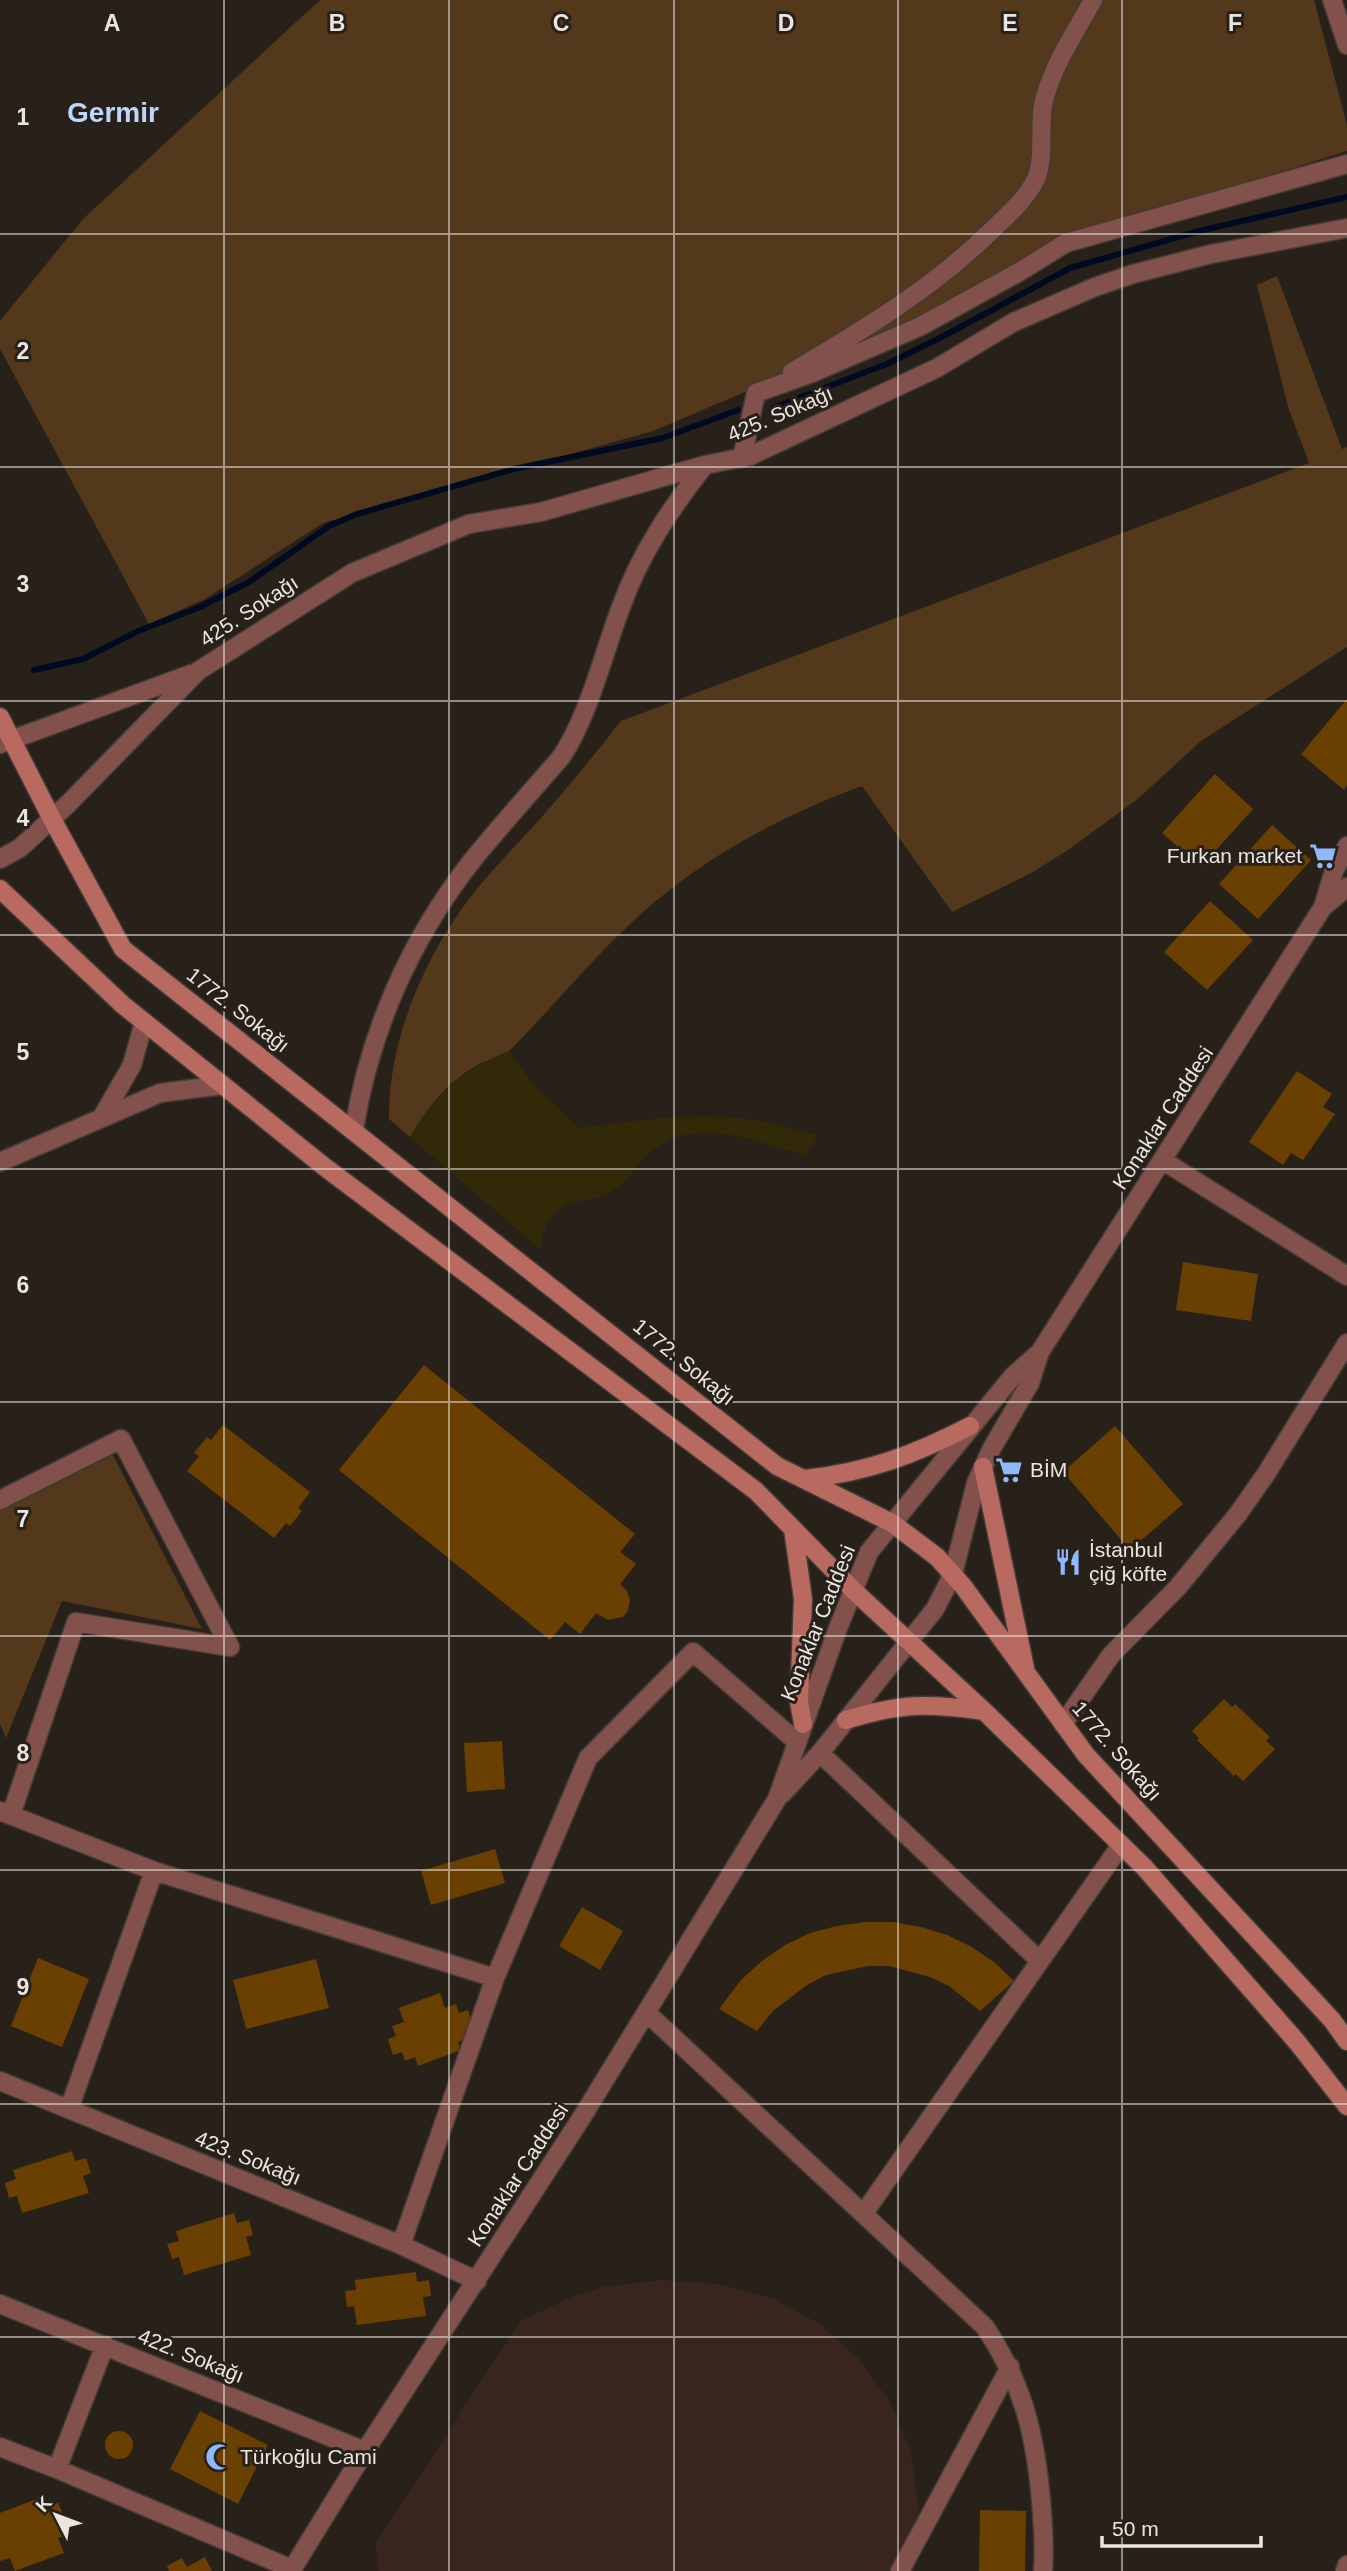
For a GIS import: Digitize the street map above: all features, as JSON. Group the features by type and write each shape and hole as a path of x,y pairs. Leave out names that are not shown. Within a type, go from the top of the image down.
{"street":[{"path":"742,458 756,393 915,296 970,252 1013,210 1036,177 1041,120 1048,88 1093,0"},
{"path":"1332,0 1347,45"},
{"path":"756,393 812,373 921,326 1066,243 1347,164"},
{"name":"425. Sokağı","path":"6,742 198,671 352,573 469,524 541,512 705,465 750,456 937,368 1014,323 1095,287 1198,257 1347,228"},
{"path":"354,1130 360,1087 378,1031 409,958 428,924 471,863 562,756 572,740 589,701 632,578 661,526 705,465"},
{"name":"425. Sokağı","path":"0,859 20,848 52,819 198,671"},
{"name":"1772. Sokağı","path":"0,717 6,742 52,819 123,949 777,1465 892,1523 918,1541 953,1574 1086,1755 1339,2020 1347,2041"},
{"name":"Konaklar Caddesi","path":"776,1800 820,1753 935,1609 953,1574 971,1499 983,1467 1030,1383 1040,1352 1323,907 1334,871 1347,846"},
{"name":"Konaklar Caddesi","path":"1323,907 1347,887"},
{"path":"0,889 123,1005 326,1168 756,1491 853,1590 1144,1867 1297,2042 1347,2106"},
{"path":"102,1117 132,1065 144,1021"},
{"path":"0,1162 160,1093 223,1085"},
{"path":"1162,1160 1347,1276"},
{"path":"1063,1724 1111,1654 1178,1587 1238,1514 1266,1474 1347,1343"},
{"name":"Konaklar Caddesi","path":"291,2570 647,2013 776,1800 869,1552 970,1426 1013,1376 1040,1352"},
{"path":"803,1479 846,1475 882,1465 970,1426"},
{"path":"0,1500 121,1439 230,1647 76,1622 5,1813 154,1871 495,1978"},
{"path":"983,1467 1026,1675"},
{"path":"793,1529 803,1599 799,1702 803,1724"},
{"path":"401,2245 495,1978 588,1758 693,1652 797,1742"},
{"path":"846,1720 878,1710 908,1705 937,1704 984,1712"},
{"path":"820,1753 1040,1961"},
{"path":"864,2213 1121,1845"},
{"path":"69,2109 154,1871"},
{"path":"647,2013 985,2327 1010,2367 1035,2441 1042,2514 1043,2571"},
{"name":"423. Sokağı","path":"0,2081 401,2245 477,2281"},
{"name":"422. Sokağı","path":"0,2304 365,2451"},
{"path":"57,2469 105,2345"},
{"path":"900,2571 1010,2367"},
{"path":"0,2447 291,2570"},
{"path":"1345,2571 1347,2565"}],"shaded area":[{"path":"320,0 1314,0 1347,125 1347,151 1078,236 964,299 653,431 323,523 205,599 149,624 0,349 0,321 83,219"},
{"path":"1277,276 1342,449 1347,447 1347,647 1201,741 1139,798 1071,848 1033,872 952,912 862,786 767,828 707,863 652,905 611,942 512,1048 474,1067 446,1089 410,1137 389,1119 394,1063 401,1035 420,981 447,930 481,884 550,807 621,721 1309,463 1289,410 1257,285"},
{"path":"109,1447 202,1629 62,1601 6,1738 0,1724 0,1507"},
{"path":"661,2280 720,2284 774,2299 820,2324 859,2359 890,2402 910,2450 919,2527 911,2571 378,2571 376,2543 520,2321 574,2296 602,2287"}],"sand":[{"path":"509,1051 534,1085 579,1128 699,1116 756,1120 818,1136 806,1156 728,1135 689,1134 670,1140 653,1150 614,1190 598,1198 571,1203 558,1210 545,1228 540,1249 410,1137 429,1109 452,1085 478,1066"}],"building":[{"path":"1347,699 1347,785 1344,790 1301,754"},
{"path":"1215,774 1253,809 1201,867 1162,833"},
{"path":"1272,825 1311,860 1258,919 1219,884"},
{"path":"1210,901 1253,940 1207,990 1164,952"},
{"path":"1297,1071 1332,1094 1323,1107 1335,1114 1303,1160 1291,1153 1283,1165 1249,1142"},
{"path":"1183,1262 1258,1274 1251,1321 1176,1310"},
{"path":"424,1365 635,1534 620,1552 636,1564 620,1584 630,1599 628,1611 623,1617 608,1620 596,1613 580,1634 565,1622 550,1640 339,1470"},
{"path":"223,1425 310,1492 298,1508 302,1511 290,1526 286,1523 274,1538 187,1471 199,1456 194,1453 207,1437 211,1440"},
{"path":"1115,1426 1183,1504 1130,1550 1063,1472"},
{"path":"1224,1699 1232,1707 1235,1704 1270,1737 1266,1741 1275,1749 1243,1781 1236,1774 1234,1776 1197,1740 1199,1738 1192,1731"},
{"path":"502,1741 505,1789 467,1792 464,1743"},
{"path":"495,1849 505,1883 431,1905 421,1871"},
{"path":"582,1907 623,1931 600,1970 559,1946"},
{"path":"865,1922 893,1922 947,1935 972,1947 1014,1981 980,2011 949,1986 930,1977 889,1966 868,1966 826,1975 807,1985 773,2011 757,2031 719,2009 741,1980 785,1945 810,1933"},
{"path":"38,1958 89,1979 62,2047 11,2026"},
{"path":"316,1959 329,2008 246,2029 233,1980"},
{"path":"440,1993 445,2008 456,2004 459,2013 468,2010 473,2027 465,2030 468,2038 458,2042 461,2050 418,2066 415,2057 405,2061 402,2052 393,2055 388,2039 396,2036 392,2026 404,2022 399,2008"},
{"path":"72,2151 75,2161 86,2158 91,2173 83,2176 89,2193 22,2213 17,2196 9,2198 5,2183 16,2179 13,2170"},
{"path":"234,2213 237,2223 249,2220 253,2235 246,2237 251,2255 184,2275 179,2257 172,2259 167,2244 179,2241 176,2231"},
{"path":"416,2272 417,2282 429,2280 431,2296 423,2297 426,2316 357,2325 354,2306 347,2307 345,2291 356,2290 355,2280"},
{"name":"Türkoğlu Cami","path":"200,2411 268,2445 238,2504 170,2469"},
{"path":"119,2431 129,2435 133,2445 129,2455 119,2459 109,2455 105,2445 109,2435"},
{"path":"42,2497 46,2507 58,2502 70,2533 58,2538 64,2553 15,2571 10,2558 0,2561 0,2513"},
{"path":"980,2510 1026,2511 1025,2571 979,2571"},
{"path":"205,2557 212,2571 169,2571 167,2566 182,2558 187,2567"}],"waterway":[{"path":"773,408 889,363 1070,268 1203,230 1347,197"},
{"path":"34,670 83,659 136,632 200,607 249,582 329,526 357,514 514,469 663,438 738,410"}],"place":[{"name":"Furkan market","path":"1323,856"},
{"name":"BİM","path":"1009,1470"},
{"name":"İstanbul çiğ köfte","path":"1068,1562"},
{"name":"Türkoğlu Cami","path":"219,2457"}],"district":[{"name":"Germir","path":"113,112"}]}
